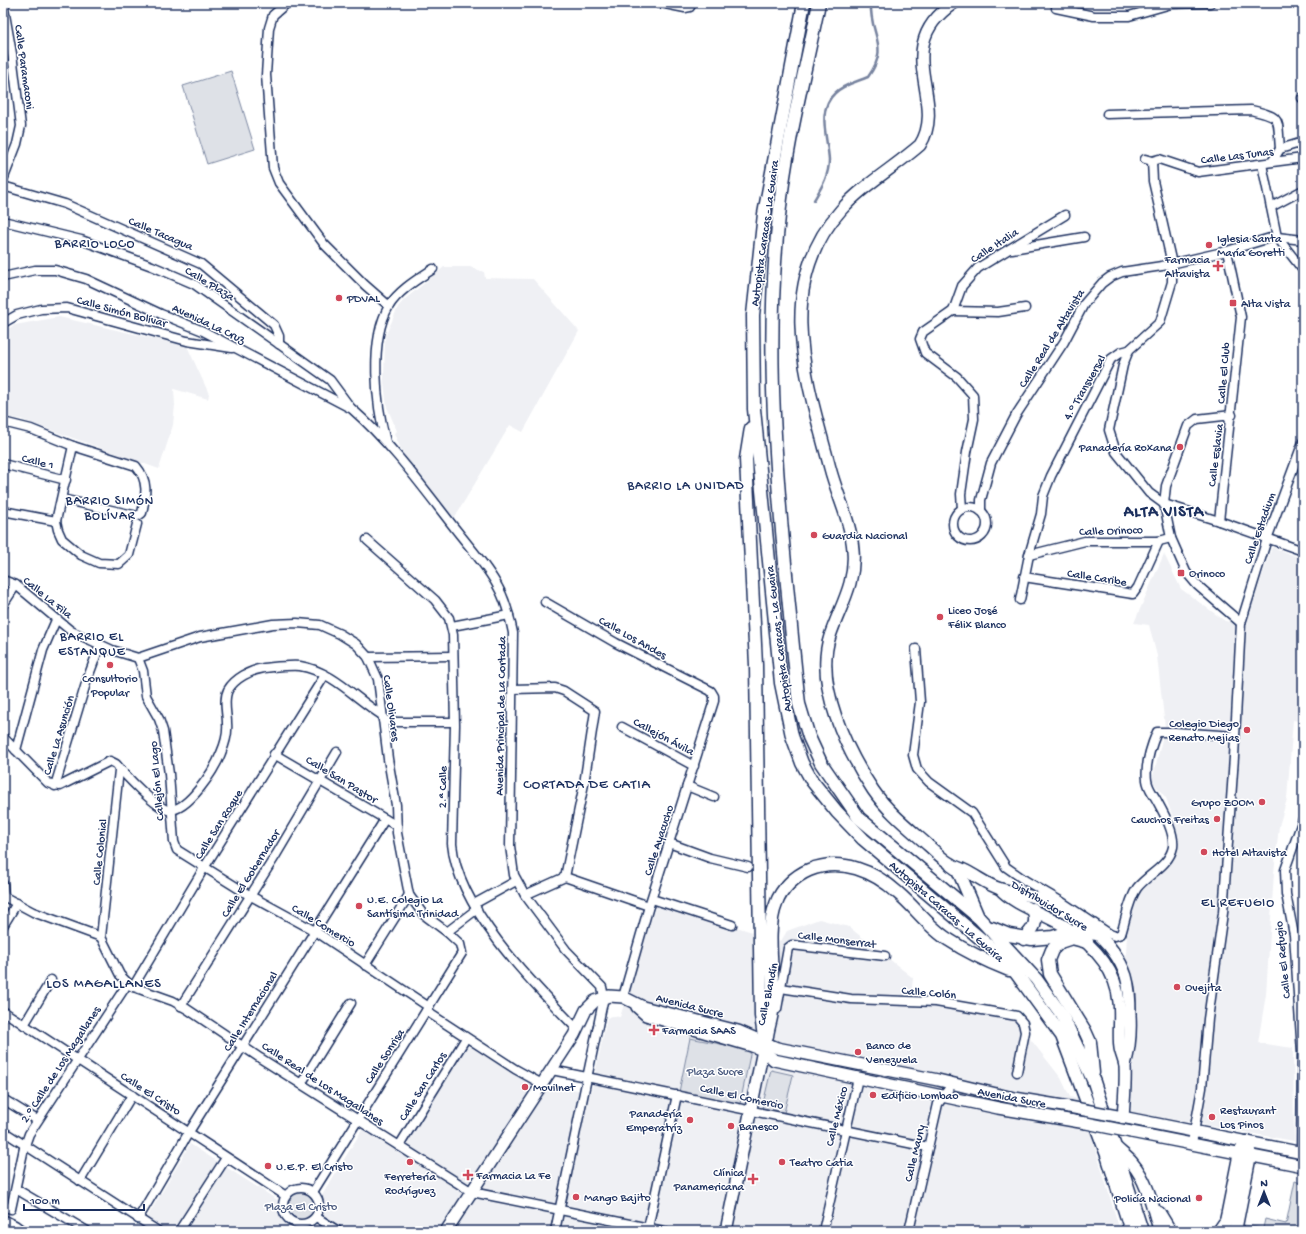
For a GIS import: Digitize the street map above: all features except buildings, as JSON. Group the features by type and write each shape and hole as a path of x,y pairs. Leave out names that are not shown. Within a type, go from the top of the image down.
{"highway":[{"name":"Autopista Caracas - La Guaira","path":"804,3 774,160 759,254 753,314 754,409 781,683 792,736 802,763 812,780 850,826 995,951 1016,973 1062,1036 1111,1151 1142,1231"},
{"name":"Autopista Caracas - La Guaira","path":"819,3 787,161 778,215 772,314 772,390 775,458 800,704 809,737 821,763 859,818 919,870 983,922 1036,979 1062,1015 1094,1082 1131,1231"},
{"path":"754,409 746,459 756,666 761,1016 764,1047"},
{"path":"764,1047 772,1013 772,932 775,904 781,893 790,883 805,872 816,868 838,865 861,870 873,876 898,893 935,930 949,940 1016,973"},
{"path":"951,865 958,870 983,922 1009,935 1024,939 1042,939 1072,931 1097,934"},
{"path":"1024,939 1035,926 1036,918 1033,909"},
{"path":"1087,942 1072,938 1060,942 1050,954 1048,968 1090,1042 1094,1082"},
{"path":"1235,1231 1247,1142"},
{"name":"Autopista Caracas - La Guaira","path":"1111,1151 1132,1163 1148,1192 1160,1231"},
{"path":"1219,1231 1226,1221 1245,1154"},
{"path":"1148,1192 1170,1231"}],"main road":[{"path":"954,3 938,16 930,27 923,46 922,68 929,118 925,137 920,145 901,162 841,209 822,238 805,278 800,310 801,342 814,405 831,472 849,527 853,547 854,564 851,582 829,638 826,656 827,675 837,718 849,748 875,792 891,812 951,865 965,870 1000,889"},
{"name":"Distribuidor Sucre","path":"1000,889 1011,899 1033,909 1072,931 1087,942 1101,958 1118,992 1120,1048 1125,1065"},
{"name":"Distribuidor Sucre","path":"1000,889 1038,898 1077,918 1097,934 1117,957 1129,986 1130,1049 1125,1065 1120,1117"},
{"path":"446,1231 578,1029 589,1005 604,997"},
{"name":"Avenida Sucre","path":"604,997 623,997 634,1003 738,1031 764,1047 774,1060 943,1096 1192,1143 1303,1166"},
{"path":"726,1231 764,1047"},
{"name":"Avenida Sucre","path":"764,1047 952,1084 1009,1097 1069,1107 1302,1153"}],"street":[{"name":"Calle Paramaconi","path":"3,3 12,54 21,126 17,144 3,180"},
{"path":"286,3 273,14 269,28 266,75 273,168 283,189 324,244 365,285 389,306"},
{"path":"660,3 685,8 690,7 692,3"},
{"path":"1056,8 1094,16 1129,16 1171,4 1210,3"},
{"path":"1107,114 1251,110 1274,116 1277,121 1280,149 1272,162"},
{"path":"1280,149 1303,142"},
{"name":"Calle Las Tunas","path":"1149,160 1159,159 1198,172 1303,158"},
{"name":"4.° Transversal","path":"1020,600 1029,555 1041,514 1043,496 1059,457 1112,359 1121,352 1129,350 1160,322 1172,282 1172,264 1149,160"},
{"path":"1262,164 1277,237 1303,270"},
{"name":"Calle Tacagua","path":"3,186 65,204 201,264 274,325 279,336 279,344"},
{"path":"1271,207 1303,190"},
{"name":"Calle Italia","path":"953,311 962,286 978,268 1065,215"},
{"name":"Calle Plaza","path":"3,221 81,240 179,277 206,292 330,380 352,409"},
{"path":"1005,251 1084,237"},
{"name":"Calle Real de Altavista","path":"981,511 981,500 990,463 1016,415 1064,342 1084,304 1110,277 1122,272 1172,264 1277,237 1303,240"},
{"name":"Calle El Club","path":"1227,251 1241,317 1232,416 1197,419 1188,426 1166,486 1164,504 1171,538 1186,572 1197,585 1241,623"},
{"path":"387,444 379,416 377,370 378,344 382,322 389,306 403,290 433,268"},
{"name":"Avenida La Cruz","path":"3,277 35,270 55,270 68,273 188,324 352,409 366,421 387,444"},
{"name":"Calle Simón Bolívar","path":"3,323 17,315 41,309 67,308 187,341 237,349"},
{"path":"962,509 961,494 974,419 972,395 957,377 925,353 920,339 923,332 953,311 998,312 1025,308"},
{"path":"1129,350 1123,365 1110,419 1111,440 1116,452 1149,493 1164,504 1219,520 1267,539 1303,550"},
{"name":"Calle Eslavia","path":"1219,520 1232,416"},
{"path":"3,422 31,428 73,446 136,466 142,474 146,484 142,513 138,516 62,499"},
{"name":"Calle Estadium","path":"1192,1143 1202,1088 1208,1019 1224,913 1241,623 1267,539 1303,442"},
{"name":"Avenida Principal de La Cortada","path":"387,444 488,571 498,586 509,615 513,633 511,864 516,881 525,895 566,950 602,987 604,997"},
{"path":"73,446 56,520 62,539 80,555 99,563 109,565 119,564 130,555 137,524"},
{"name":"Calle 1","path":"3,464 66,480"},
{"path":"972,507 981,511 985,516 986,527 980,537 970,540 959,537 953,528 954,517 962,509 972,507"},
{"path":"3,511 56,520"},
{"name":"Calle Orinoco","path":"1029,555 1085,541 1159,541 1171,538"},
{"name":"2.ª Calle","path":"367,540 443,607 452,626 454,722 453,853 460,874 476,907 514,961 578,1029"},
{"name":"Calle Caribe","path":"1024,577 1133,594 1138,587 1159,541"},
{"name":"Calle La Fila","path":"3,580 16,585 56,620 72,631 100,645"},
{"path":"3,605 16,585"},
{"name":"Calle Los Andes","path":"545,602 616,643 711,691"},
{"path":"452,626 509,615"},
{"path":"16,750 42,650 56,620"},
{"name":"Calle Olivares","path":"138,658 200,637 239,628 297,623 320,625 340,634 356,644 368,657 378,679 396,805 396,826 409,895 423,914 460,944 462,953"},
{"path":"100,645 138,658"},
{"name":"Calle La Asunción","path":"55,786 87,680 100,645"},
{"path":"916,649 920,702 913,755 917,769 929,782 972,813 1006,867 1114,936 1121,934 1130,900 1138,887 1169,858 1172,847 1172,834 1147,780 1146,770 1157,732 1235,736"},
{"path":"368,657 453,656"},
{"name":"Callejón El Lago","path":"138,658 143,671 146,696 159,719 163,731 169,774 175,848 204,868"},
{"path":"3,737 48,783 55,786 66,784 110,761 116,764 158,806 163,809 171,810 179,807 194,796 221,753 227,730 226,695 236,681 256,670 291,666 308,668 324,675 383,718 397,722 454,722"},
{"name":"Calle San Roque","path":"131,985 324,675"},
{"path":"512,689 556,688 564,691 595,711 584,784 565,877"},
{"name":"Calle Ayacucho","path":"623,997 650,902 714,701 714,696 711,691"},
{"name":"Callejón Ávila","path":"622,727 694,766"},
{"name":"Calle El Gobernador","path":"182,1006 337,752"},
{"name":"Calle San Pastor","path":"274,754 396,826"},
{"name":"Calle Colonial","path":"102,937 119,770"},
{"path":"688,786 714,797"},
{"name":"Calle Internacional","path":"138,1219 242,1046 385,819"},
{"name":"Calle El Refugio","path":"1302,1153 1302,1053 1294,935 1286,894 1284,870 1303,819"},
{"path":"669,843 710,858 748,868"},
{"name":"Calle Comercio","path":"204,868 249,895 315,931 428,1009 466,1038 515,1070 542,1084"},
{"path":"525,895 565,877 732,925"},
{"path":"447,932 476,907 516,881"},
{"path":"3,884 3,897 33,912 102,937 108,953 120,975 131,985"},
{"path":"365,965 409,895"},
{"path":"3,926 17,903"},
{"name":"Calle Monserrat","path":"788,948 796,945 885,956"},
{"name":"Calle Blandín","path":"764,1047 773,1029 788,948"},
{"name":"Calle Sonrisa","path":"313,1192 462,953"},
{"path":"24,1024 52,980"},
{"name":"Calle Real de Los Magallanes","path":"131,985 182,1006 242,1046 358,1118 472,1192 648,1229 664,1231"},
{"name":"2.° Calle de Los Magallanes","path":"7,1208 16,1189 24,1145 37,1120 131,985"},
{"name":"Calle Colón","path":"781,988 851,999 936,1002 1017,1016 1023,1023 1025,1032 1017,1072"},
{"path":"555,1231 604,997"},
{"path":"302,1084 351,1003"},
{"name":"Calle El Cristo","path":"3,1011 286,1196"},
{"name":"Calle San Carlos","path":"399,1146 466,1038"},
{"name":"Calle El Comercio","path":"552,1070 928,1147"},
{"name":"Calle México","path":"823,1231 858,1078"},
{"name":"Calle Maury","path":"909,1231 938,1104 952,1084"},
{"path":"80,1181 132,1095"},
{"path":"648,1229 677,1095"},
{"path":"3,1099 37,1120"},
{"path":"3,1131 158,1231"},
{"path":"179,1231 226,1158"},
{"path":"297,1188 307,1189 313,1192 319,1202 316,1217 305,1224 292,1221 284,1210 284,1201 286,1196 297,1188"},
{"path":"16,1189 87,1231"},
{"path":"316,1217 338,1231"},
{"path":"3,1220 15,1225 23,1231"}],"shaded area":[{"path":"444,267 470,267 484,272 485,278 533,279 579,331 523,432 510,425 453,520 410,466 399,445 394,433 397,431 387,407 384,382 385,337 398,307 404,300"},
{"path":"59,317 187,346 209,394 208,399 174,389 175,405 173,425 159,469 20,419 3,417 3,331 15,325"},
{"path":"1272,547 1303,559 1303,722 1293,720 1287,799 1279,826 1274,873 1266,994 1258,1043 1293,1048 1294,1141 1131,1112 1135,1021 1126,954 1128,913 1132,897 1176,850 1177,837 1175,823 1166,798 1152,781 1165,727 1157,656 1149,625 1134,623 1164,554 1181,589 1225,621 1247,626 1251,609"},
{"path":"657,902 781,941 787,931 819,919 849,927 913,978 911,998 1016,1021 1061,1078 1070,1097 1081,1100 1120,1231 161,1231 145,1221 190,1144 279,1201 282,1214 285,1220 290,1224 298,1227 311,1225 320,1214 323,1205 321,1197 362,1130 399,1153 463,1048 470,1047 528,1082 591,1092 607,1018 611,1016 620,1017"}],"green space":[{"path":"231,71 255,149 207,164 183,86"},
{"name":"Plaza Sucre","path":"690,1038 751,1050 740,1104 679,1092"},
{"path":"771,1070 793,1075 784,1113 762,1108"},
{"path":"1295,1181 1303,1184 1303,1231 1242,1231 1244,1225 1263,1228 1265,1219 1286,1224"},
{"name":"Plaza El Cristo","path":"301,1191 312,1195 316,1206 312,1217 301,1221 290,1217 286,1206 290,1195"}],"waterway":[{"path":"814,200 824,182 829,166 824,125 824,116 829,100 842,87 868,77 875,66 878,57 879,48 871,14 871,3"}],"place":[{"name":"Iglesia Santa María Goretti","path":"1209,245"},
{"name":"Farmacia Altavista","path":"1218,266"},
{"name":"PDVAL","path":"339,298"},
{"name":"Alta Vista","path":"1233,303"},
{"name":"Panadería Roxana","path":"1180,447"},
{"name":"Guardia Nacional","path":"814,535"},
{"name":"Orinoco","path":"1181,573"},
{"name":"Liceo José Félix Blanco","path":"940,617"},
{"name":"Consultorio Popular","path":"110,665"},
{"name":"Colegio Diego Renato Mejias","path":"1247,730"},
{"name":"Grupo ZOOM","path":"1262,802"},
{"name":"Cauchos Freitas","path":"1217,819"},
{"name":"Hotel Altavista","path":"1204,852"},
{"name":"U.E. Colegio La Santísima Trinidad","path":"359,906"},
{"name":"Ovejita","path":"1177,987"},
{"name":"Farmacia SAAS","path":"654,1030"},
{"name":"Banco de Venezuela","path":"858,1052"},
{"name":"Movilnet","path":"525,1087"},
{"name":"Edificio Lombao","path":"873,1095"},
{"name":"Restaurant Los Pinos","path":"1212,1117"},
{"name":"Panadería Emperatríz","path":"690,1120"},
{"name":"Banesco","path":"731,1126"},
{"name":"Ferretería Rodríguez","path":"410,1162"},
{"name":"Teatro Catia","path":"782,1162"},
{"name":"U.E.P. El Cristo","path":"268,1166"},
{"name":"Farmacia La Fe","path":"468,1175"},
{"name":"Clínica Panamericana","path":"753,1179"},
{"name":"Mango Bajito","path":"576,1197"},
{"name":"Policía Nacional","path":"1199,1198"}],"district":[{"name":"BARRIO LOCO","path":"95,242"},
{"name":"BARRIO LA UNIDAD","path":"686,484"},
{"name":"BARRIO SIMÓN BOLÍVAR","path":"110,506"},
{"name":"ALTA VISTA","path":"1164,510"},
{"name":"BARRIO EL ESTANQUE","path":"92,642"},
{"name":"CORTADA DE CATIA","path":"587,783"},
{"name":"EL REFUGIO","path":"1238,901"},
{"name":"LOS MAGALLANES","path":"104,982"}]}
